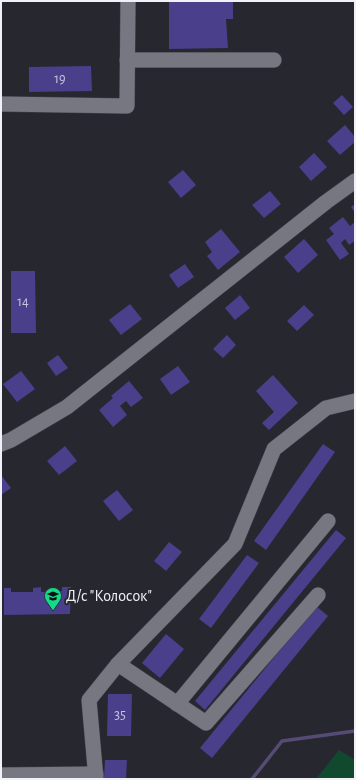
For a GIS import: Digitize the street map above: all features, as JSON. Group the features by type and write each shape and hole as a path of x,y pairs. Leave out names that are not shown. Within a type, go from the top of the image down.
{"street":[{"path":"1,104 127,106 128,1"},
{"path":"127,60 274,60"},
{"path":"1,444 11,440 67,407 326,202 355,181"},
{"path":"1,775 96,776 89,700 118,664 235,544 274,450 326,408 355,400"},
{"path":"177,704 328,522"},
{"path":"118,664 206,723 318,595"}],"green space":[{"path":"339,750 355,760 355,779 316,779"}],"building":[{"path":"169,1 233,1 233,19 226,19 228,48 169,49"},
{"path":"91,66 92,91 29,92 29,67"},
{"path":"342,95 353,107 344,115 333,103"},
{"path":"345,125 355,137 355,142 340,155 327,141"},
{"path":"314,153 327,167 311,181 299,167"},
{"path":"183,170 196,185 181,198 168,182"},
{"path":"270,191 281,204 264,218 252,205"},
{"path":"355,204 355,213 351,207"},
{"path":"343,217 350,226 355,222 355,241 349,245 345,239 341,243 349,254 340,260 326,240 334,234 329,228"},
{"path":"221,229 240,252 218,270 207,256 212,252 205,242"},
{"path":"304,239 318,255 298,273 284,257"},
{"path":"185,264 194,277 178,288 169,275"},
{"path":"11,271 35,271 36,333 11,333"},
{"path":"240,295 250,308 235,320 225,308"},
{"path":"130,304 142,319 121,335 109,320"},
{"path":"304,305 314,315 297,331 287,321"},
{"path":"227,335 236,345 223,358 213,349"},
{"path":"58,355 68,368 56,376 47,363"},
{"path":"178,366 190,382 171,395 160,379"},
{"path":"21,371 35,389 17,402 3,384"},
{"path":"273,375 298,403 269,430 262,423 274,412 256,391"},
{"path":"129,381 143,398 131,407 126,401 120,406 127,415 113,427 99,410 113,398 111,396"},
{"path":"323,444 335,452 266,550 254,541"},
{"path":"65,446 77,461 59,475 47,461"},
{"path":"1,475 11,488 1,495"},
{"path":"117,490 133,510 119,521 103,501"},
{"path":"336,530 346,538 205,710 195,701"},
{"path":"169,542 182,552 166,571 154,561"},
{"path":"247,555 259,563 211,628 199,619"},
{"path":"41,587 41,592 62,591 62,587 71,587 70,614 4,615 4,588 11,588 11,592 33,592 33,588"},
{"path":"316,606 328,616 212,758 200,748"},
{"path":"166,634 184,649 160,678 142,663"},
{"path":"108,694 132,694 131,736 107,736"},
{"path":"105,760 127,760 126,779 104,779"}],"waterway":[{"path":"252,779 282,741 355,731"}],"place":[{"name":"Д/c \"Колосок\"","path":"53,611"}]}
